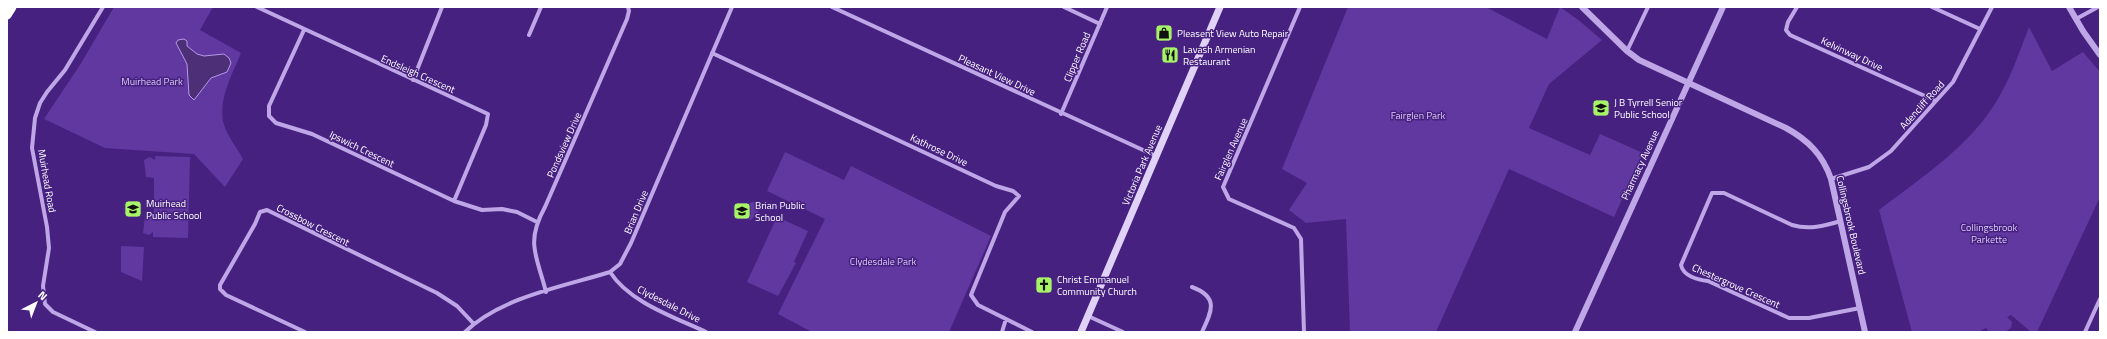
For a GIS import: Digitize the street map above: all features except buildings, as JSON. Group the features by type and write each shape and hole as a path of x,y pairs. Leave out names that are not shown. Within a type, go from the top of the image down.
{"highway":[{"path":"7,15 12,7"}],"main road":[{"name":"Victoria Park Avenue","path":"1081,332 1220,7"}],"street":[{"name":"Muirhead Road","path":"95,332 53,312 45,304 43,286 49,248 47,227 32,148 35,118 40,103 65,70 103,7"},
{"name":"Endsleigh Crescent","path":"256,7 488,114 486,125 454,201"},
{"path":"413,80 442,7"},
{"path":"529,35 541,7"},
{"name":"Pondsview Drive","path":"546,292 535,258 534,238 537,222 545,208 627,19 629,11 628,7"},
{"name":"Brian Drive","path":"465,332 474,324 507,303 610,272 620,264 631,244 732,7"},
{"name":"Pleasant View Drive","path":"832,7 1061,114 1156,156"},
{"path":"1064,7 1100,24"},
{"name":"Clipper Road","path":"1061,114 1107,7"},
{"name":"Fairglen Avenue","path":"1300,7 1223,187 1229,199 1294,228 1298,233 1301,239 1304,332"},
{"name":"Collingsbrook Boulevard","path":"1582,7 1627,51 1644,62 1795,133 1806,140 1820,156 1831,179 1865,332"},
{"path":"1627,51 1648,7"},
{"name":"Pharmacy Avenue","path":"1575,332 1723,7"},
{"name":"Kelvinway Drive","path":"1797,7 1788,22 1786,30 1790,35 1936,101"},
{"path":"1932,7 1980,29"},
{"name":"Adencliff Road","path":"1831,179 1869,167 1886,156 1954,82 1992,7"},
{"path":"2069,7 2100,55"},
{"path":"2076,19 2098,7"},
{"name":"Ipswich Crescent","path":"304,30 269,106 269,116 272,120 282,126 312,134 454,201 482,210 502,209 518,212 537,222"},
{"name":"Kathrose Drive","path":"712,53 996,186 1013,191 1019,195 1005,212 971,295 978,305 1006,319"},
{"name":"Chestergrove Crescent","path":"1841,221 1811,228 1802,228 1792,225 1724,193 1712,193 1681,265 1684,272 1694,278 1708,281 1789,318 1809,318 1860,308"},
{"name":"Crossbow Crescent","path":"305,332 226,295 220,289 220,285 256,224 260,212 267,210 437,293 457,306 474,324"},
{"name":"Clydesdale Drive","path":"610,272 617,283 637,298 706,332"},
{"path":"1192,288 1205,293 1210,297 1212,307 1210,316 1202,332"},
{"path":"2085,332 2100,299"},
{"path":"1088,316 1123,332"},
{"path":"1002,332 1006,319 1032,332"}],"green space":[{"name":"Muirhead Park","path":"114,7 213,7 200,30 241,53 226,88 222,107 222,116 228,134 243,159 225,187 194,154 105,148 44,119 80,65"},
{"name":"Fairglen Park","path":"1348,7 1486,7 1547,39 1560,7 1577,19 1602,40 1549,84 1529,128 1590,155 1600,134 1643,153 1614,217 1509,169 1436,332 1350,332 1346,219 1306,223 1289,210 1307,183 1282,169"},
{"name":"Collingsbrook Parkette","path":"2029,27 2052,71 2083,52 2100,72 2100,197 2037,332 2031,332 2011,315 2007,317 2012,322 2011,328 2005,332 1989,332 1986,328 1978,332 1912,332 1879,210 1945,159 1975,130 1988,114 2004,89"},
{"name":"Clydesdale Park","path":"785,152 844,180 851,166 991,236 949,332 812,332 778,314 825,219 767,191"},
{"path":"155,156 190,157 188,238 153,237 153,232 149,235 143,233 145,217 154,215 154,178 146,177 144,160 150,157 155,160"},
{"path":"755,201 759,211 751,220 741,217 739,207"},
{"path":"777,217 808,231 794,262 796,263 778,296 747,282"},
{"path":"121,246 144,247 142,281 121,272"}],"shaded area":[{"path":"184,39 187,41 187,46 197,54 204,56 224,54 229,58 231,63 227,72 211,78 194,100 189,95 187,64 176,43 178,40"}],"place":[{"name":"Pleasent View Auto Repair","path":"1164,33"},
{"name":"Lavash Armenian Restaurant","path":"1170,55"},
{"name":"J B Tyrrell Senior Public School","path":"1601,108"},
{"name":"Muirhead Public School","path":"133,209"},
{"name":"Brian Public School","path":"742,211"},
{"name":"Christ Emmanuel Community Church","path":"1044,285"}]}
